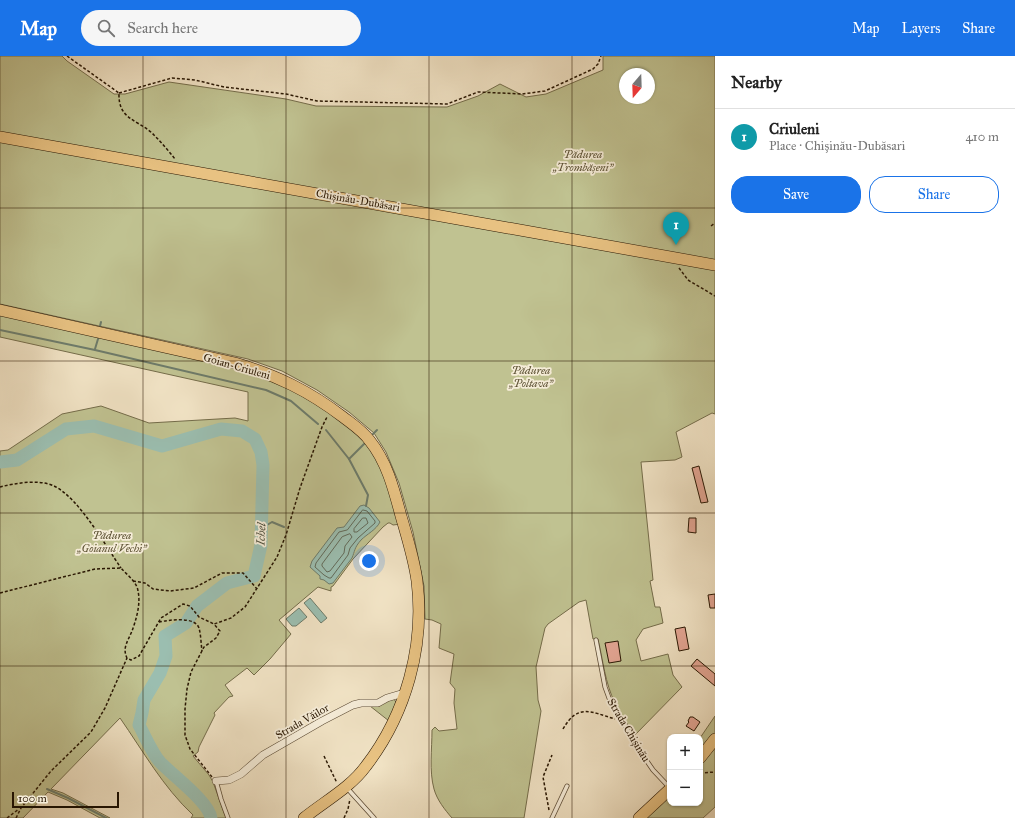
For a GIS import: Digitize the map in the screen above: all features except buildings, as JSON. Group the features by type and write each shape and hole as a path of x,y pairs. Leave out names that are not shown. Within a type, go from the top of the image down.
{"main road":[{"name":"Chișinău-Dubăsari","path":"0,137 715,265"},
{"name":"Goian-Criuleni","path":"0,310 256,369 283,379 301,388 332,408 359,430 370,441 380,456 392,482 410,546 416,580 419,621 413,663 404,693"},
{"path":"304,818 347,790 364,769 382,742 395,718 404,693"},
{"path":"703,754 715,739"},
{"name":"Strada Chișinău","path":"639,818 667,792"}],"street":[{"name":"Strada Văilor","path":"216,781 229,780 241,774 263,756 322,721 353,705 361,703 378,703 387,698 404,693"}],"lane":[{"name":"Strada Chișinău","path":"596,640 605,687 609,698 653,770 667,786"},
{"path":"216,781 228,818"},
{"path":"552,818 567,786"},
{"path":"347,790 374,818"}],"path":[{"path":"67,56 118,93"},
{"path":"118,93 172,78 195,80 224,87 286,94 317,101 447,104 478,92 522,94 545,91 593,69 598,64 601,56"},
{"path":"118,93 118,101 123,112 135,123 151,132 175,159"},
{"path":"711,226 715,223"},
{"path":"674,257 680,270 688,280 715,296"},
{"path":"214,624 231,618 245,607 277,557 286,535 300,488 322,427 332,408"},
{"path":"0,486 33,482 54,486 76,502 121,568 133,581 138,590 138,610 132,632 125,647 125,654 127,658 105,708 90,732 51,771 21,808 16,818"},
{"path":"0,593 95,568 121,568"},
{"path":"133,581 145,583 153,589 170,591 194,588 222,573 243,573 257,589"},
{"path":"127,658 131,660 139,656 162,618 183,604 190,606 199,617 214,624 220,631 216,638 204,647 191,672 187,689 185,709 185,735 190,749 216,781"},
{"path":"159,622 177,619 190,621 199,626 202,651"},
{"path":"563,729 569,718 587,710 622,721"},
{"path":"550,812 543,777 552,755"},
{"path":"324,756 335,780 347,790 348,809 344,818"},
{"path":"703,773 715,772"},
{"path":"6,818 21,808"}],"green space":[{"name":"Pădurea „Trombășeni”","path":"0,56 62,56 114,94 125,94 169,82 286,99 316,106 447,107 478,96 500,84 526,97 546,94 603,70 603,56 715,56 715,261 0,132"},
{"name":"Pădurea „Poltava”","path":"0,140 715,268 715,414 712,413 676,432 682,457 675,460 641,462 653,580 650,581 655,607 660,607 663,623 643,629 636,640 641,661 668,654 673,675 682,687 634,736 617,707 609,688 598,639 593,639 586,600 579,602 548,624 545,628 536,667 538,700 541,711 524,818 452,818 435,793 432,782 431,760 432,730 435,727 439,731 457,729 454,703 455,689 450,683 454,654 439,648 441,624 425,619 424,586 413,532 399,483 386,452 374,433 349,412 317,390 282,371 248,359 0,304"},
{"name":"Pădurea „Goianul Vechi”","path":"0,313 220,363 273,379 328,409 368,444 385,474 401,524 393,525 388,523 383,527 353,559 331,587 331,591 318,587 279,620 291,634 254,675 247,668 225,685 233,696 229,697 214,713 215,715 198,752 193,756 213,782 226,818 191,818 193,815 172,793 120,718 51,789 63,793 110,818 100,818 67,800 48,792 23,818 0,818 0,451 8,450 62,414 101,406 149,423 235,418 248,421 248,392 0,337"},
{"path":"394,699 397,704 389,721 370,706"},
{"path":"715,716 715,733 703,750 703,734"},
{"path":"715,742 715,807 703,818 643,818 667,795 667,806 703,806 703,757"}],"water":[{"path":"364,505 369,508 380,522 374,530 361,540 356,547 352,558 333,583 329,584 320,579 320,576 310,567 312,561 337,528 344,527 360,506"},
{"path":"310,598 327,618 321,623 304,603"},
{"path":"299,608 307,617 296,626 292,626 286,619"}],"waterway":[{"path":"100,326 101,322"},
{"path":"0,330 95,350 266,390 291,401 318,424"},
{"path":"95,349 98,339"},
{"name":"Ichel","path":"0,462 17,460 66,429 94,426 162,446 221,429 242,431 255,439 261,452 263,465 261,545 254,576 227,583 197,606 186,623 165,636 166,656 160,673 144,700 139,725 151,749 160,762 204,804 211,818"},
{"path":"326,430 349,459 368,495 366,506"},
{"path":"373,434 377,430"},
{"path":"349,459 364,444"},
{"path":"262,528 272,522 284,527"},
{"path":"47,789 106,818"}],"place":[{"name":"Criuleni","path":"676,245"}]}
